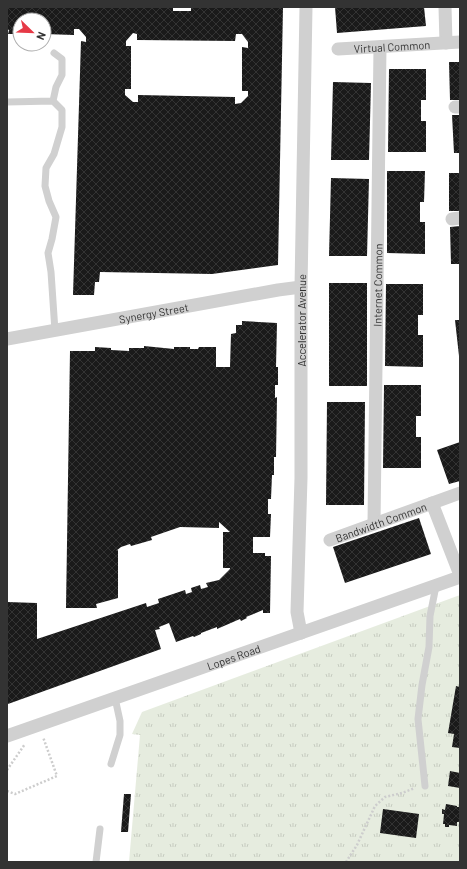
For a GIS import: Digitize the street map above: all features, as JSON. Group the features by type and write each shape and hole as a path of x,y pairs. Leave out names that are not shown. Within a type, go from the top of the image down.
{"street":[{"name":"Accelerator Avenue","path":"300,633 297,612 301,478 306,7"},
{"name":"Virtual Common","path":"445,7 446,43"},
{"name":"Virtual Common","path":"338,49 460,42"},
{"name":"Internet Common","path":"374,524 380,47"},
{"name":"Synergy Street","path":"7,339 263,293 302,288"},
{"name":"Bandwidth Common","path":"330,540 460,493"},
{"name":"Bandwidth Common","path":"432,503 460,576"},
{"name":"Lopes Road","path":"7,736 436,586 460,576"}],"lane":[{"path":"52,101 56,87 62,75 62,60 54,53"},
{"path":"7,102 52,101 62,110 62,127 54,154 46,168 45,186 49,201 56,217 48,253 55,331"},
{"path":"425,786 418,718 429,648 430,616 436,586"},
{"path":"111,764 120,735 120,721 115,698"},
{"path":"96,862 100,829"}],"path":[{"path":"7,770 38,725"},
{"path":"7,791 15,794 57,776 38,725"},
{"path":"346,862 357,845 376,806 385,797 425,786"}],"green space":[{"path":"460,595 460,862 129,862 140,735 132,734 142,712"}],"building":[{"path":"7,7 173,7 173,11 191,11 191,7 283,7 278,265 212,274 100,272 99,282 95,282 94,295 73,295 81,41 86,42 86,37 79,29 74,29 74,35 52,34 52,12 12,12 12,34 8,34 9,30 7,29","holes":["133,33 137,34 137,40 235,41 236,34 242,34 248,42 248,48 242,47 242,91 248,91 248,96 241,103 235,104 235,97 138,95 138,102 133,102 125,95 125,89 131,89 131,46 126,46 126,41"]},
{"path":"335,7 424,7 426,26 337,33"},
{"path":"449,62 460,62 460,100 450,100"},
{"path":"389,69 426,69 426,100 421,100 421,121 426,121 426,152 388,152"},
{"path":"333,82 371,83 369,160 331,160"},
{"path":"452,115 460,115 460,153 454,153"},
{"path":"387,171 425,171 424,202 420,202 420,222 425,222 425,254 387,253"},
{"path":"449,173 460,173 460,211 449,211"},
{"path":"331,178 369,179 367,256 329,256"},
{"path":"460,226 460,264 451,264 450,227"},
{"path":"329,283 367,283 367,386 329,386"},
{"path":"386,284 423,284 423,315 418,315 418,335 423,335 423,367 385,366"},
{"path":"455,320 460,320 460,356 459,356"},
{"path":"242,321 277,323 276,367 278,367 278,385 275,385 275,398 277,397 276,457 274,457 274,475 272,475 271,499 268,499 268,514 271,514 270,537 253,537 253,553 265,553 265,556 271,556 270,613 263,613 263,610 246,617 247,618 241,621 240,619 217,629 217,627 194,637 193,636 176,642 169,623 159,627 160,629 155,630 161,649 8,704 7,602 37,603 37,639 146,603 147,607 159,603 158,599 185,590 186,594 192,592 191,588 200,585 201,589 208,587 206,583 219,580 230,569 223,568 223,532 230,532 219,522 219,528 180,527 151,537 152,540 131,546 130,544 121,547 116,551 118,550 118,598 96,604 97,608 66,608 70,351 95,351 95,347 129,351 129,348 144,348 144,346 174,349 174,347 190,347 190,349 198,349 199,347 216,347 216,367 230,367 231,334 236,333 236,325 242,325"},
{"path":"384,385 421,385 421,416 416,416 416,437 421,437 421,468 383,468"},
{"path":"327,402 365,402 364,505 326,505"},
{"path":"460,442 460,481 449,484 437,450"},
{"path":"419,518 431,554 345,583 333,547"},
{"path":"456,686 460,687 460,748 452,747 454,734 448,733"},
{"path":"450,771 460,773 460,788 448,786"},
{"path":"124,794 131,794 128,832 121,832"},
{"path":"446,804 460,807 460,822 457,822 457,826 449,825 449,827 445,827 445,824 443,824 444,814 442,814 442,809 445,810"},
{"path":"383,809 419,814 416,838 380,833"}]}
